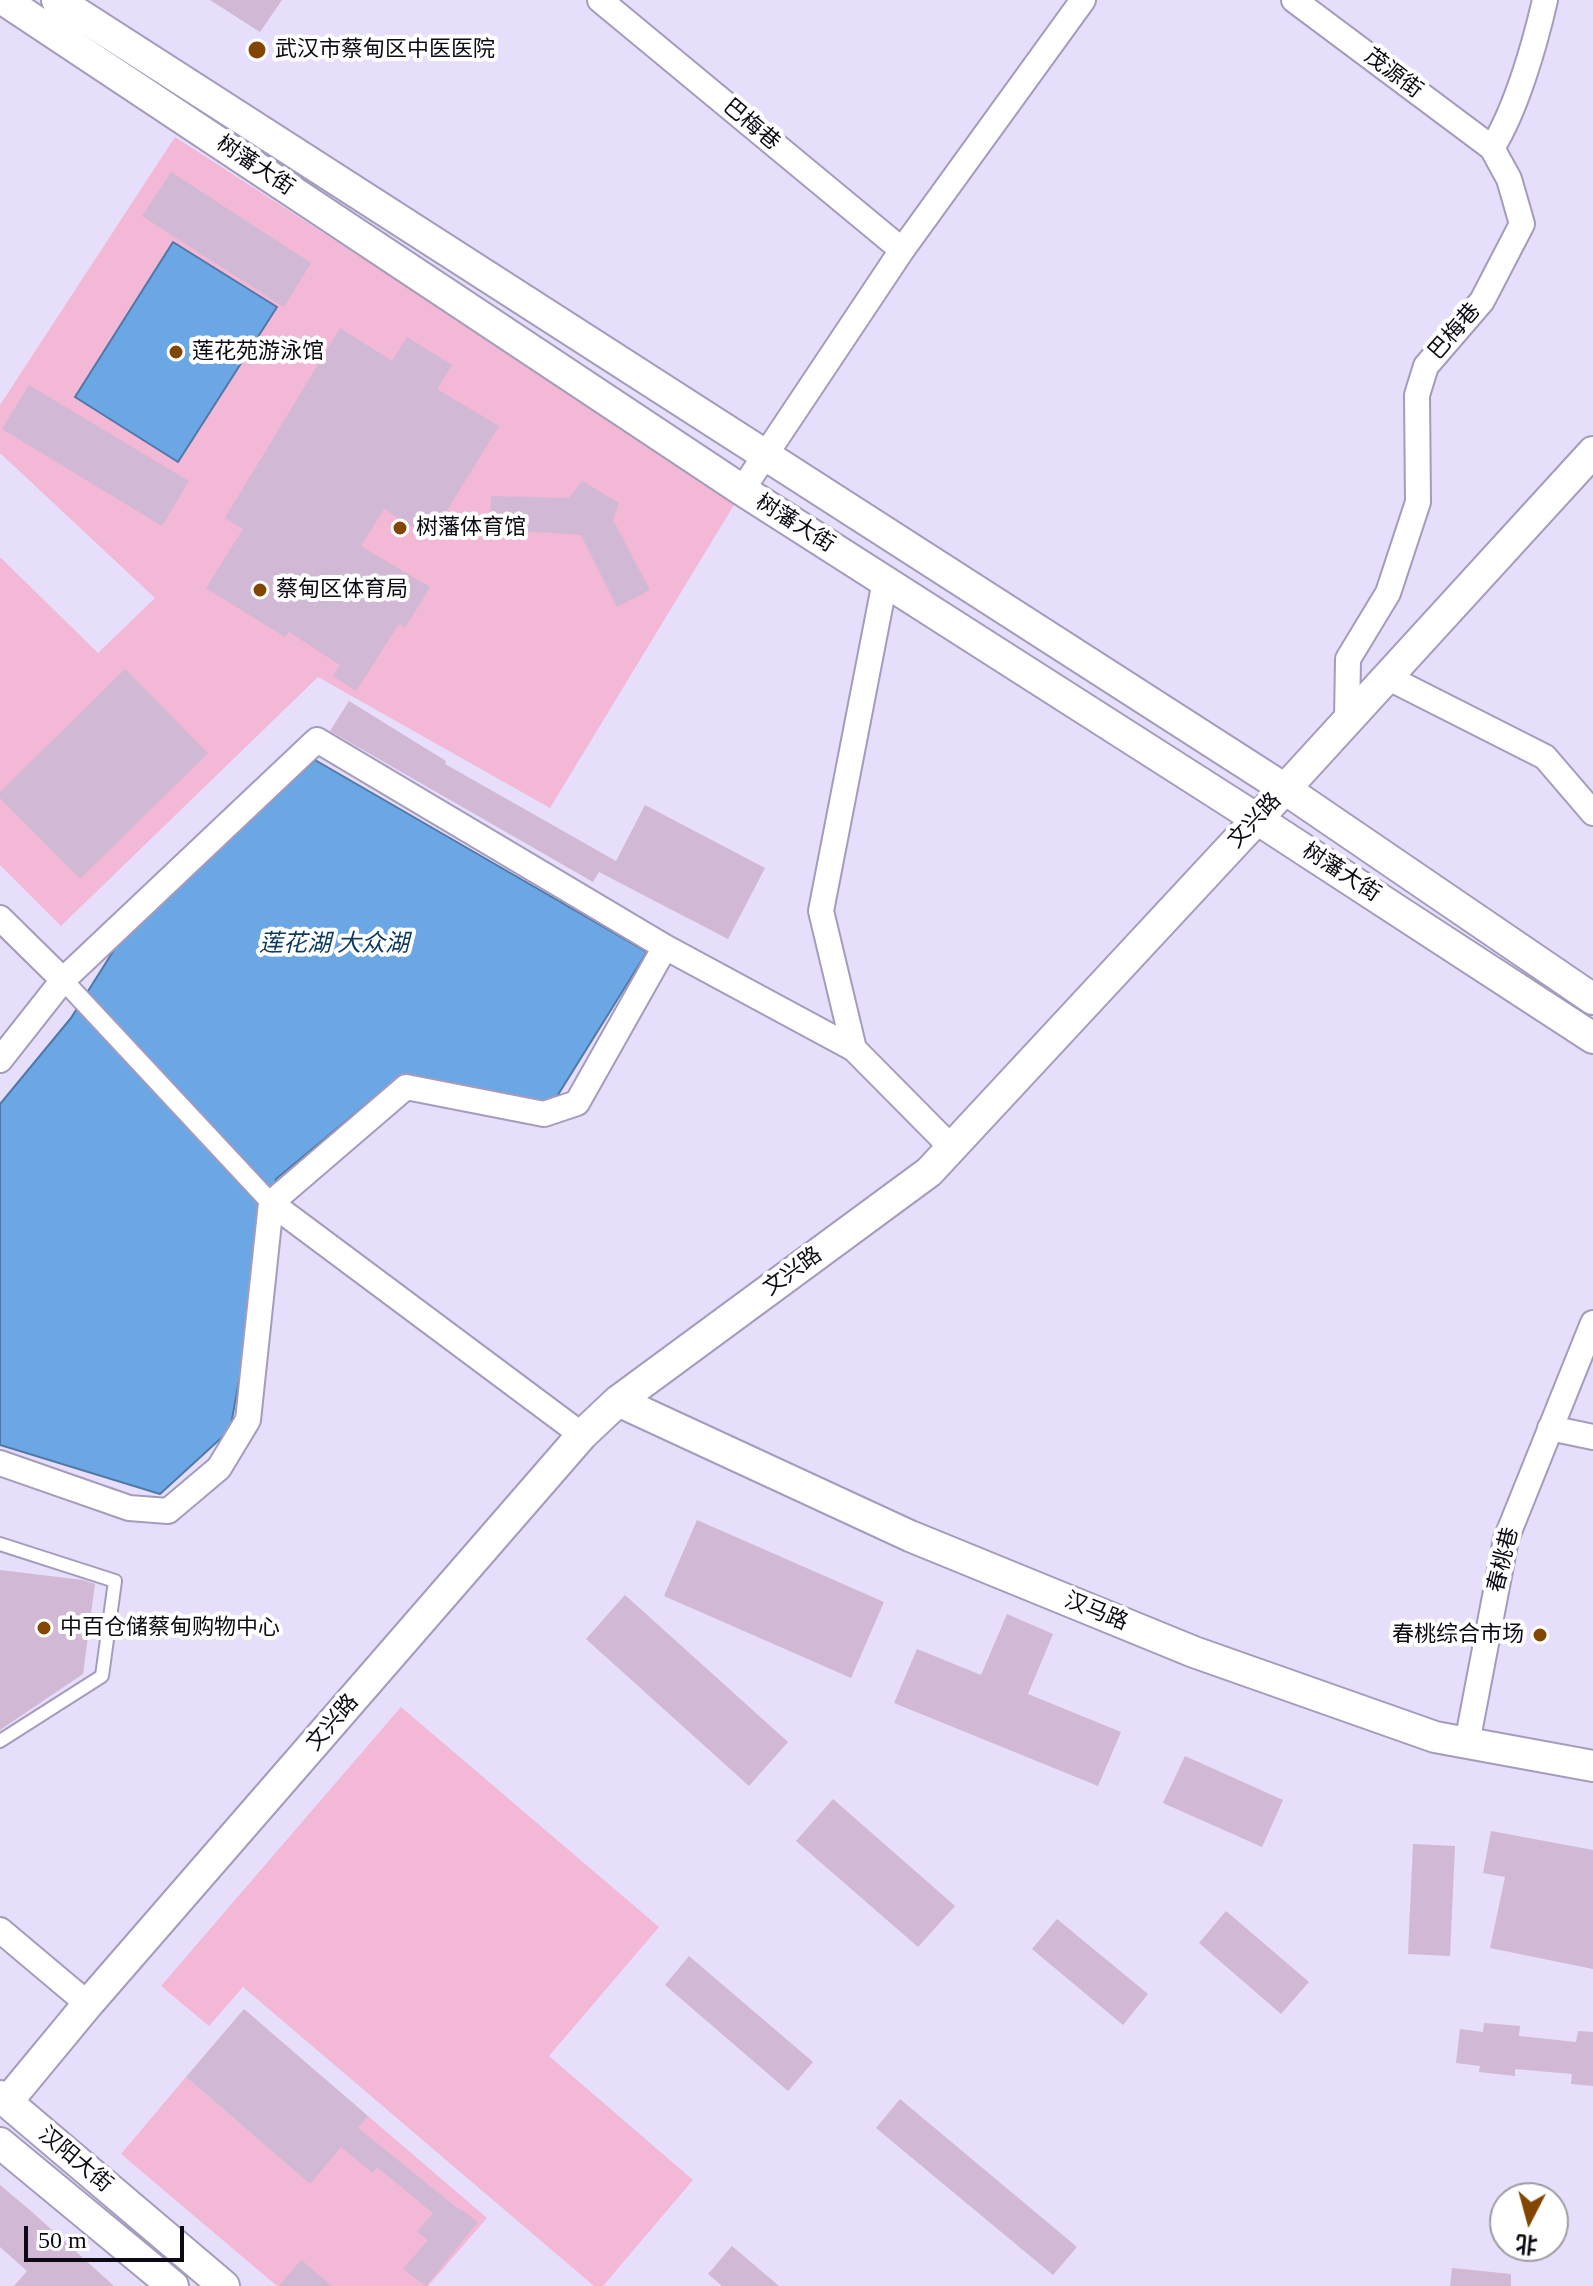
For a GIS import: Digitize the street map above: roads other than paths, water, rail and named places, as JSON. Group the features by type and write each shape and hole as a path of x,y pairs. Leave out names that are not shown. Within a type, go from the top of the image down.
{"street":[{"name":"树藩大街","path":"4,0 742,490 1593,1038"},
{"name":"树藩大街","path":"57,0 1285,789 1593,999"},
{"name":"巴梅巷","path":"600,0 902,250"},
{"path":"742,490 902,250 1083,0"},
{"name":"茂源街","path":"1294,0 1492,148"},
{"path":"1492,148 1504,128 1545,0"},
{"name":"巴梅巷","path":"1347,721 1348,659 1388,593 1418,502 1417,395 1426,366 1482,301 1522,224 1509,179 1492,148"},
{"name":"文兴路","path":"3,2099 582,1435 618,1401 929,1172 1593,452"},
{"path":"854,1049 821,911 885,581"},
{"path":"1387,677 1545,757 1593,813"},
{"path":"0,1060 63,980 317,740 665,947 854,1049 952,1148"},
{"path":"0,918 63,980 271,1203 582,1435"},
{"path":"0,1463 129,1508 168,1511 219,1468 248,1420 271,1203 406,1087 544,1114 577,1103 665,947"},
{"name":"春桃巷","path":"1467,1743 1506,1539 1593,1323"},
{"name":"汉马路","path":"618,1401 910,1536 1194,1652 1435,1737 1593,1766"},
{"path":"1550,1428 1593,1437"},
{"path":"0,1930 88,2004"},
{"name":"汉阳大街","path":"3,2099 224,2286"},
{"name":"汉阳大街","path":"0,2143 173,2286"}],"lane":[{"path":"0,1544 115,1581 102,1676 0,1741"}],"water":[{"name":"莲花苑游泳馆","path":"173,242 277,307 178,462 75,397"},
{"name":"莲花湖 大众湖","path":"315,760 647,952 551,1106 398,1078 276,1179 230,1430 160,1494 0,1445 0,1104 71,1018 119,942"}],"place":[{"name":"武汉市蔡甸区中医医院","path":"257,50"},
{"name":"莲花苑游泳馆","path":"176,352"},
{"name":"树藩体育馆","path":"400,528"},
{"name":"蔡甸区体育局","path":"260,590"},
{"name":"中百仓储蔡甸购物中心","path":"44,1628"},
{"name":"春桃综合市场","path":"1540,1635"}]}
